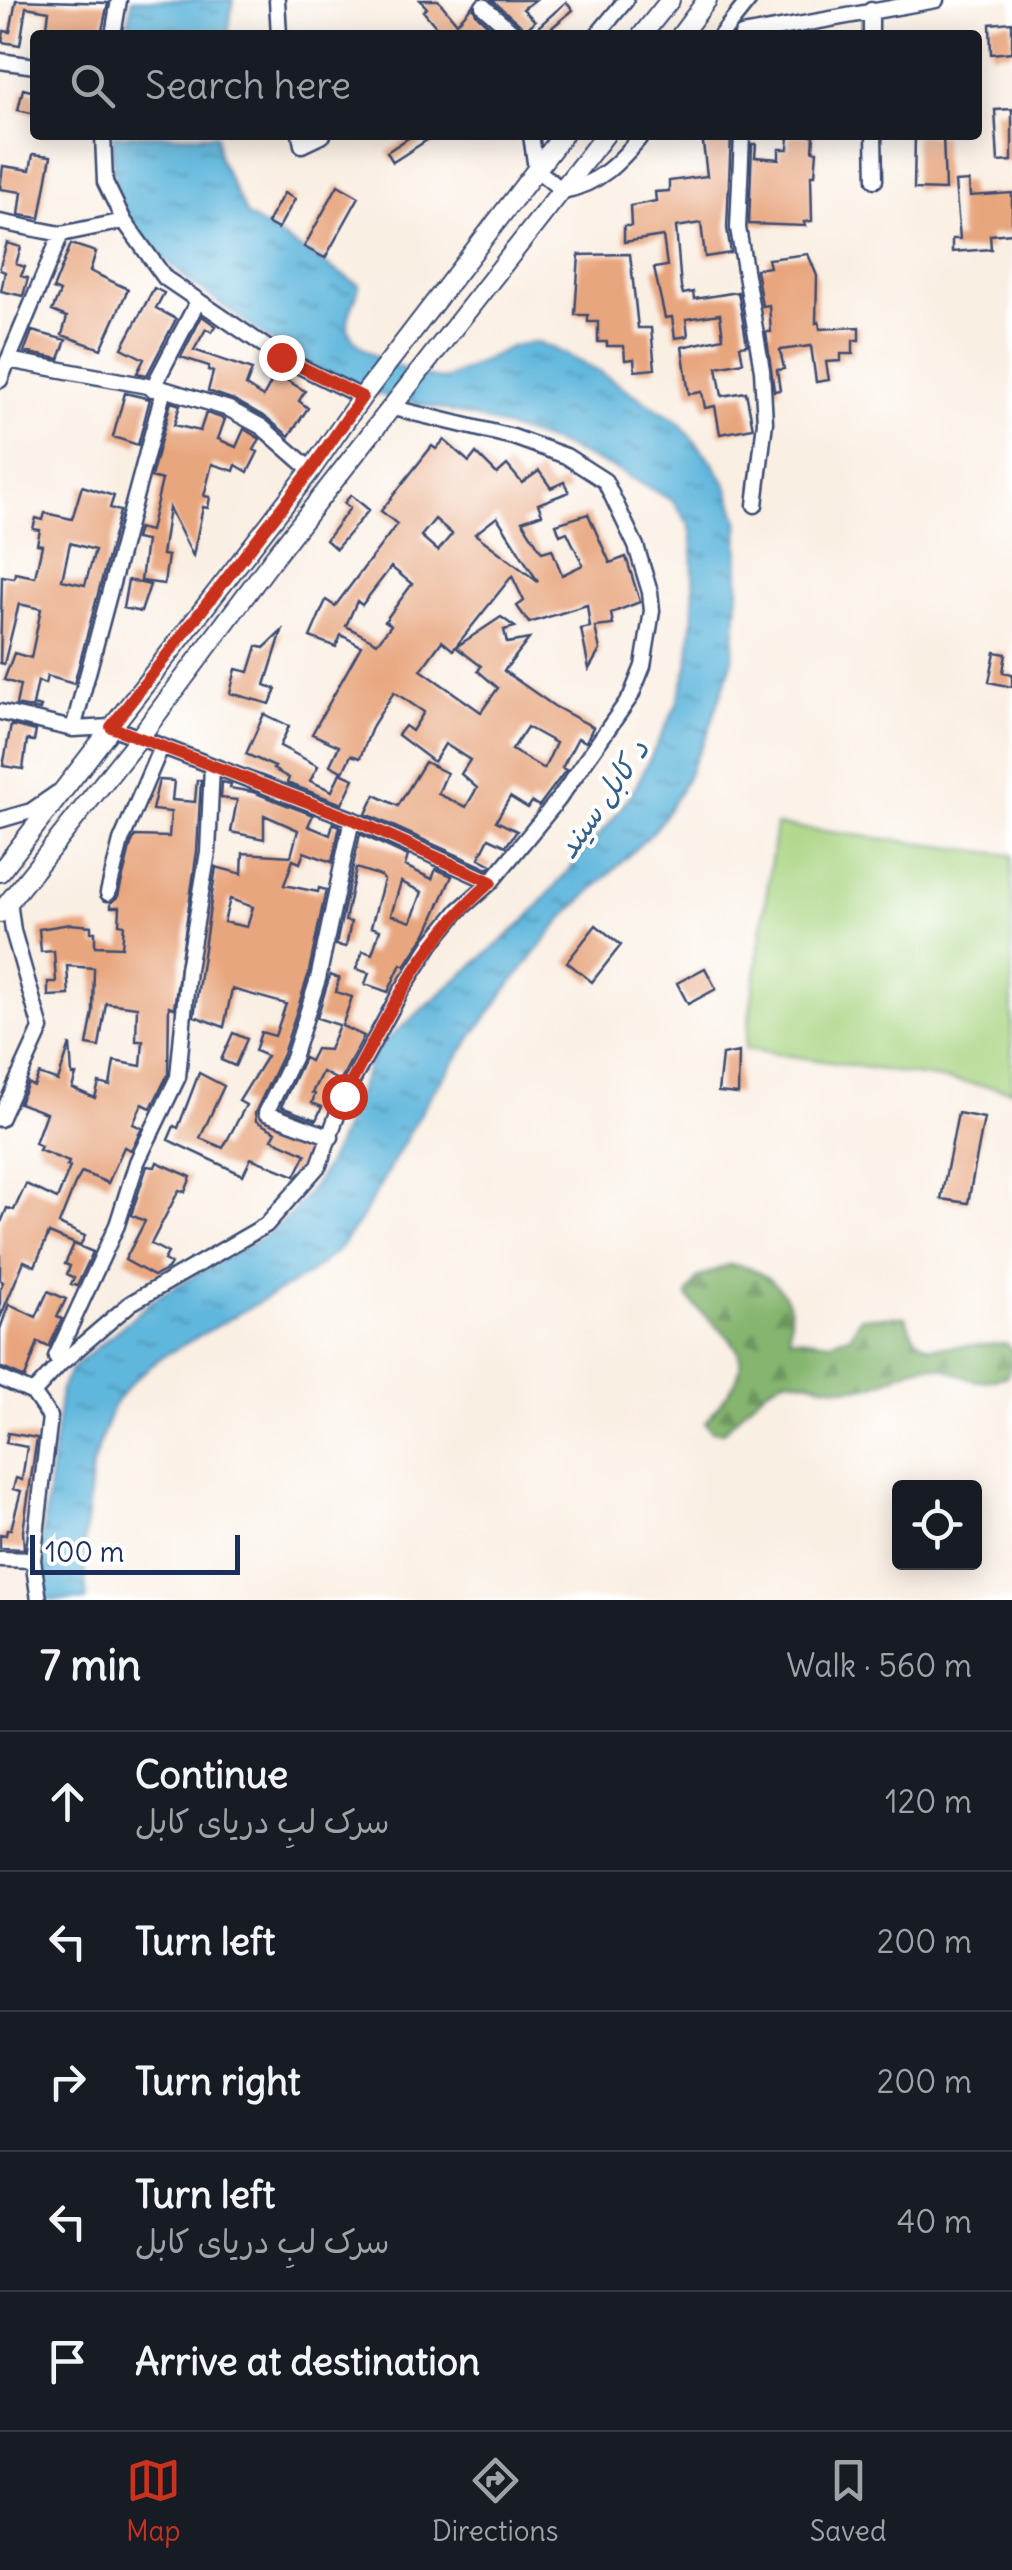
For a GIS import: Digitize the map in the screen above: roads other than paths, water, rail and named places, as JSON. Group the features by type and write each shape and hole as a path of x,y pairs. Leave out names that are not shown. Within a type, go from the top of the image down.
{"main road":[{"path":"646,30 670,0"},
{"path":"684,30 707,0"},
{"path":"0,872 311,470 559,140"},
{"path":"5,907 601,140"}],"street":[{"path":"115,30 120,0"},
{"path":"276,0 279,30"},
{"path":"602,30 626,0"},
{"path":"725,30 749,0"},
{"path":"770,30 936,0"},
{"path":"482,6 510,30"},
{"path":"871,10 872,30"},
{"path":"0,60 30,65"},
{"path":"103,140 105,182 124,221 165,278 281,357 364,395"},
{"path":"532,140 536,169 563,191 603,178 637,140"},
{"path":"742,140 738,228 762,370 765,422 755,504"},
{"path":"874,140 875,180"},
{"path":"0,222 61,234 124,221"},
{"path":"0,380 61,234"},
{"path":"73,729 158,389 198,302"},
{"path":"8,360 158,389 229,409 262,428 311,470"},
{"path":"33,1394 60,1364 131,1303 266,1225 319,1166 344,1096 432,943 459,910 491,882 558,800 630,696 643,666 652,611 650,592 636,546 604,481 566,456 513,436 394,406"},
{"path":"0,712 73,729 111,727 352,819 491,882"},
{"path":"108,893 121,842 162,748"},
{"path":"60,1364 56,1357 117,1225 137,1162 178,1077 188,969 208,852 212,766"},
{"path":"0,820 31,811 66,787"},
{"path":"332,1137 266,1113 292,1058 318,979 352,819"},
{"path":"0,1119 41,1028 5,907"},
{"path":"0,1378 33,1394 50,1417 34,1560 39,1600"},
{"path":"0,1559 34,1560"}],"water":[{"path":"132,0 233,0 229,30 128,30"},
{"path":"113,140 217,140 219,158 247,216 359,285 348,320 349,331 364,349 407,371 446,379 513,346 535,342 601,373 679,423 727,486 738,520 739,589 732,662 709,730 679,793 655,830 564,917 506,990 432,1093 359,1222 337,1251 307,1275 160,1358 131,1383 113,1406 92,1465 83,1555 87,1600 46,1600 39,1564 61,1389 71,1369 157,1297 268,1234 290,1215 318,1180 336,1146 375,1050 525,921 612,820 635,788 677,704 688,666 694,603 692,536 689,524 673,501 613,468 557,444 474,417 362,390 292,356 189,281 142,238 117,196"}],"water label":[{"name":"د کابل سيند","path":"603,799"}]}
